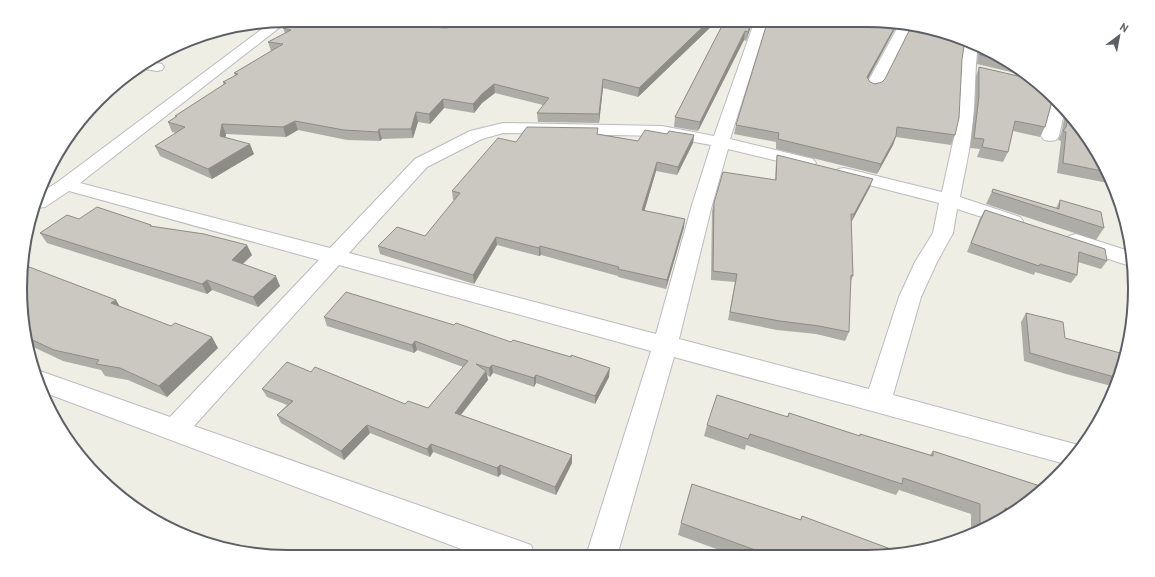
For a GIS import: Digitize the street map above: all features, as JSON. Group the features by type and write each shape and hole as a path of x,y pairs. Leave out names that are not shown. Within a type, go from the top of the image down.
{"street":[{"path":"603,550 665,346 702,205 721,142 760,27"},
{"path":"42,200 66,185 273,28"},
{"path":"874,87 903,29"},
{"path":"878,402 910,297 926,262 943,233 964,128 968,96 975,70 973,50"},
{"path":"1050,136 1057,110"},
{"path":"174,430 421,163 476,135 503,128 662,131 721,142 949,200 1030,226"},
{"path":"66,185 1069,453"},
{"path":"1060,236 1126,258"},
{"path":"45,383 504,550"}],"building":[{"path":"703,27 639,88 603,79 599,114 537,113 549,98 494,84 473,104 443,99 429,114 416,112 411,129 379,129 378,132 344,130 295,121 283,127 222,124 220,136 250,144 208,169 155,146 185,127 168,122 177,116 175,116 226,83 223,82 238,74 234,73 283,44 268,42 291,30 283,28"},
{"path":"721,27 750,27 748,32 745,31 700,122 675,117"},
{"path":"766,27 866,27 894,29 867,77 870,82 875,84 882,82 885,79 909,30 934,36 964,46 959,118 955,135 897,127 896,136 881,164 778,139 779,133 736,125"},
{"path":"979,67 1020,76 1051,104 1045,127 1015,121 1008,152 982,147 984,139 974,138 979,96"},
{"path":"1067,121 1084,143 1100,170 1063,163 1066,132 1063,131 1066,127"},
{"path":"527,127 598,128 597,134 638,141 645,130 667,134 669,131 694,135 678,167 657,162 642,210 685,219 667,280 618,269 619,267 540,246 539,248 496,237 473,275 378,246 397,227 425,236 460,193 452,191 498,138 516,142"},
{"path":"777,155 873,179 854,214 851,214 853,276 851,275 849,332 730,312 737,274 713,271 714,203 723,172 776,180"},
{"path":"993,189 1059,209 1060,200 1101,212 1104,228 992,192"},
{"path":"97,207 151,225 150,226 204,234 247,245 232,260 276,276 253,297 207,280 202,284 40,233 67,215 79,219"},
{"path":"985,210 1105,249 1107,261 1079,252 1077,275 1040,264 1039,266 971,243"},
{"path":"28,267 116,300 111,303 171,326 175,323 212,337 159,386 120,368 96,364 99,360 54,350 32,340 29,323 27,288"},
{"path":"346,292 454,325 456,323 511,342 513,340 571,357 571,355 610,368 595,396 536,375 534,378 492,365 489,368 476,364 486,371 455,413 572,455 555,487 500,465 497,468 431,444 427,449 367,425 341,451 277,415 293,401 262,389 287,362 311,372 315,367 405,404 408,401 428,408 468,361 415,341 412,345 324,317"},
{"path":"1026,313 1063,322 1065,338 1120,353 1113,376 1030,353"},
{"path":"717,395 788,417 789,413 860,436 860,434 933,456 933,451 1038,485 1012,506 1008,509 1005,508 1005,510 980,524 980,504 903,478 902,484 750,434 748,439 707,425"},
{"path":"692,484 801,520 802,516 890,549 755,550 681,523"}]}
